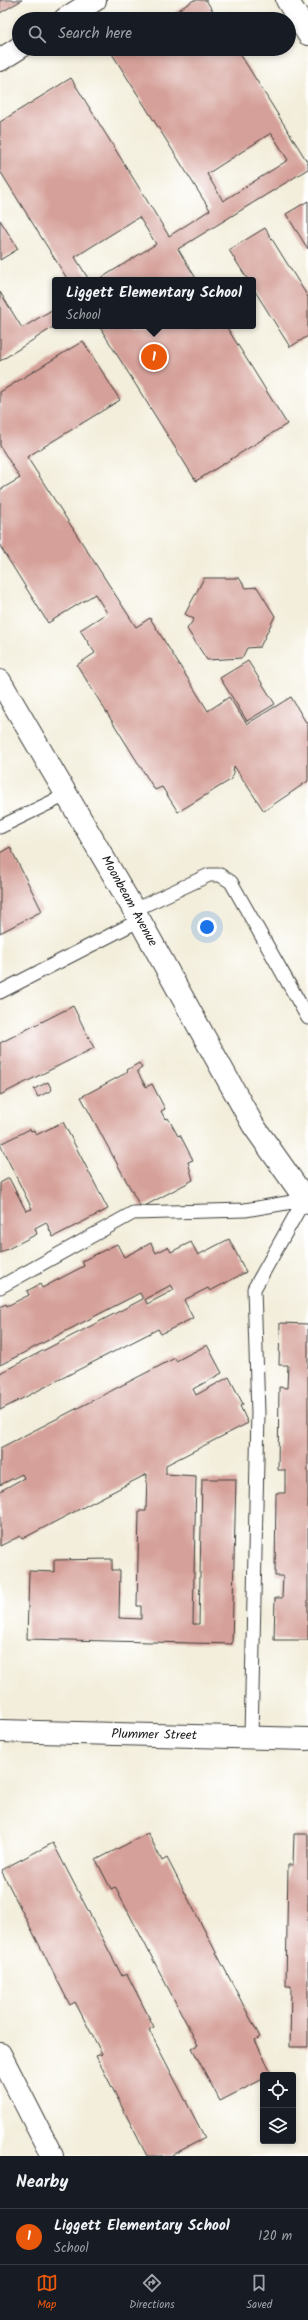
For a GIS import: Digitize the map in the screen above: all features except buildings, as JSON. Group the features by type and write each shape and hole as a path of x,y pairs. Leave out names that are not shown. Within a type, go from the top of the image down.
{"street":[{"path":"76,12 95,0"},
{"path":"287,0 294,12"},
{"path":"296,15 308,34"},
{"path":"0,60 12,52"},
{"name":"Moonbeam Avenue","path":"0,680 6,704 68,794 253,1124 306,1202"},
{"name":"Plummer Street","path":"0,1731 308,1739"},
{"path":"0,2054 52,2156"}],"lane":[{"path":"0,827 68,794"},
{"path":"0,992 209,875 220,875 231,882 308,1018"},
{"path":"0,1287 133,1213 245,1210 306,1202"},
{"path":"251,1737 258,1413 254,1289 306,1202"}],"place":[{"name":"Liggett Elementary School","path":"154,357"}]}
